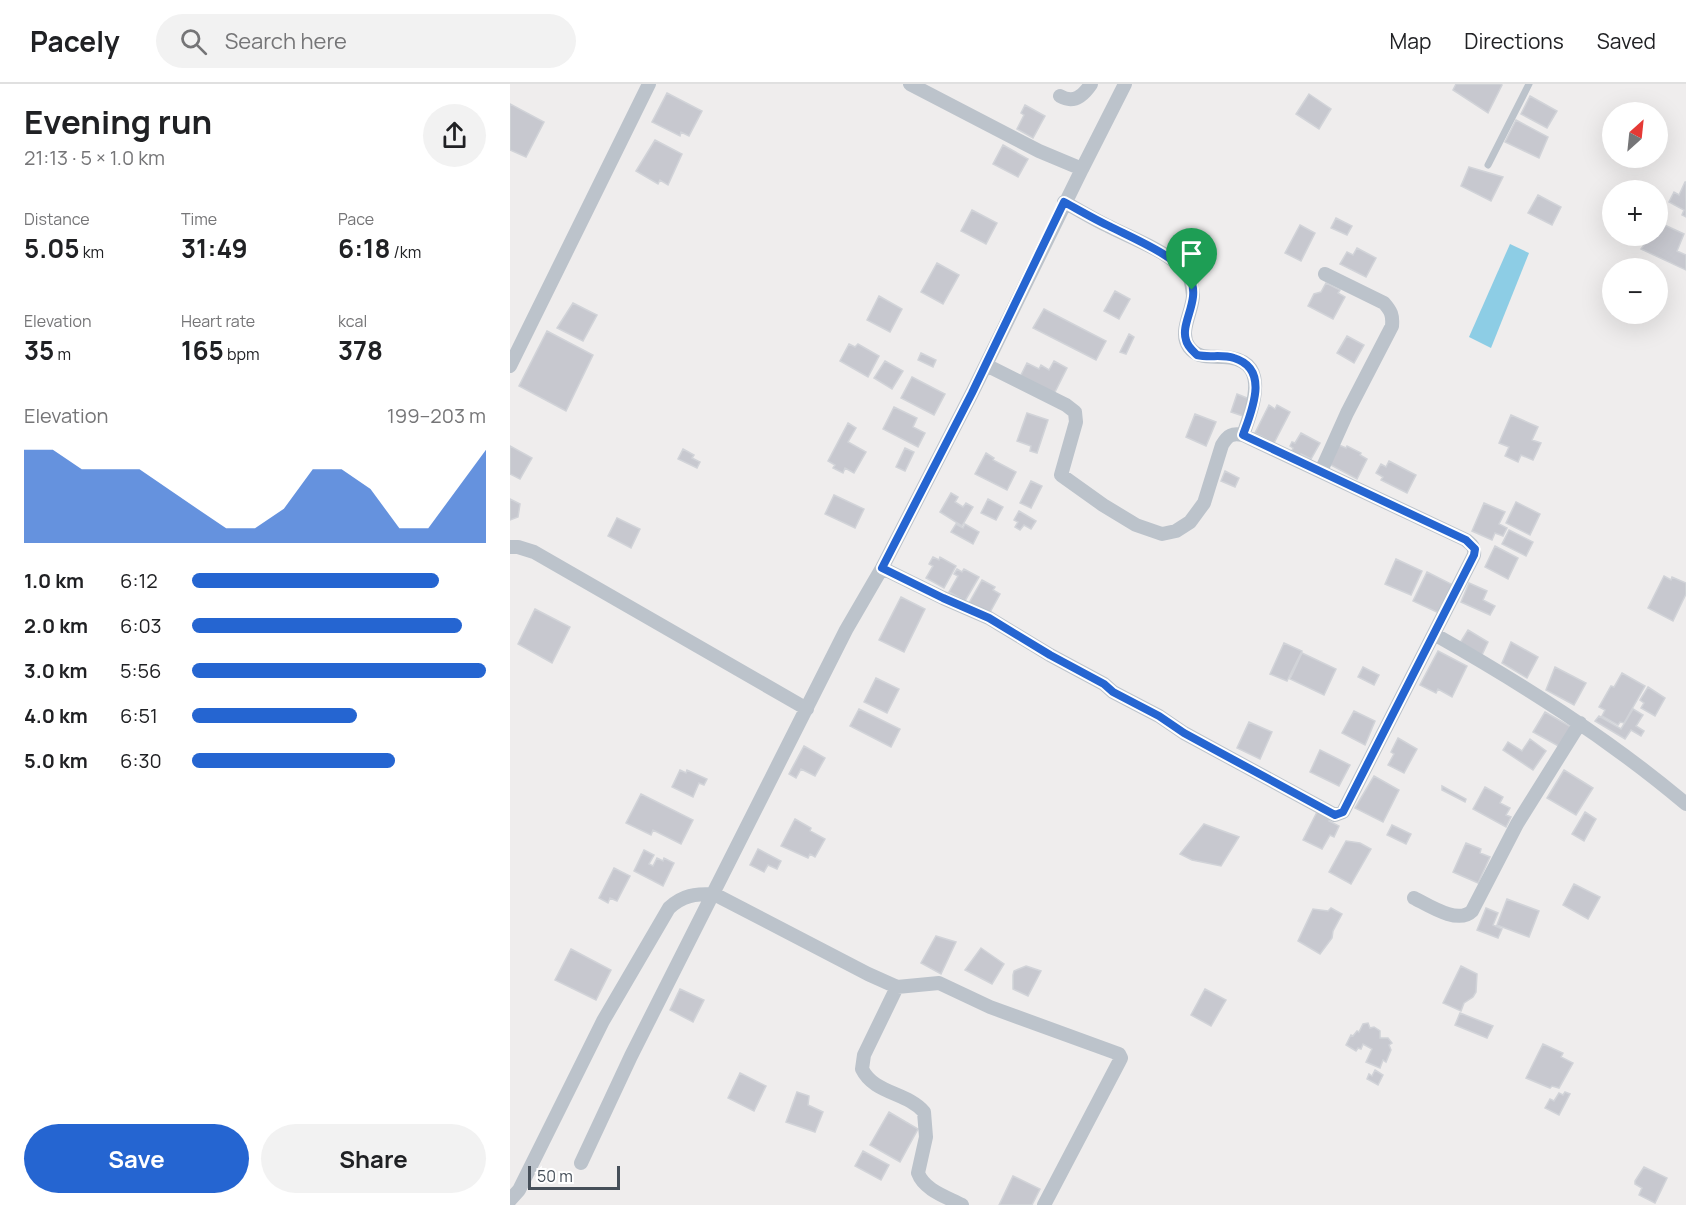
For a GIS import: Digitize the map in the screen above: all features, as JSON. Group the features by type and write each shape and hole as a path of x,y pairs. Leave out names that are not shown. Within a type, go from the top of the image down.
{"street":[{"path":"510,366 649,84"},
{"path":"910,84 1039,151 1082,169"},
{"path":"1060,96 1070,100 1079,98 1091,84"},
{"path":"582,1163 631,1056 846,630 882,568 986,365 1064,202 1125,84"},
{"path":"1064,202 1152,248 1190,278 1193,302 1184,334 1189,347 1197,355 1232,357 1244,362 1253,373 1257,386 1243,435"},
{"path":"1321,471 1347,413 1392,326 1393,317 1384,303 1325,274"},
{"path":"882,568 989,618 1104,684 1113,692 1159,716 1184,733 1335,815 1343,812 1474,555 1473,545 1321,471 1234,433 1227,436 1222,445 1204,502 1190,522 1176,531 1162,534 1136,525 1061,475 1076,422 1075,412 1066,405 986,365"},
{"path":"510,547 534,552 807,709"},
{"path":"1434,634 1580,723 1641,766 1686,804"},
{"path":"1414,898 1452,915 1463,916 1472,911 1517,824 1580,723"},
{"path":"510,1200 519,1190 603,1021 669,908 679,899 692,895 714,894 897,987 939,983 990,1007 1119,1054 1121,1058 1044,1205"},
{"path":"897,987 864,1055 862,1069 873,1084 911,1101 924,1113 926,1137 918,1173 920,1178 938,1193 962,1205"}],"lane":[{"path":"1488,165 1529,84"}],"water":[{"path":"1510,244 1529,253 1491,348 1469,337"}],"building":[{"path":"1456,84 1502,85 1488,113 1453,90"},
{"path":"667,93 702,111 689,136 681,132 680,136 652,122"},
{"path":"1309,94 1331,109 1319,129 1296,114"},
{"path":"1530,96 1557,111 1547,128 1521,114"},
{"path":"510,104 544,122 526,157 510,150"},
{"path":"1025,105 1045,116 1033,138 1017,129 1024,115 1021,113"},
{"path":"1516,120 1548,137 1539,158 1505,142"},
{"path":"655,140 682,154 668,185 660,180 658,184 636,171"},
{"path":"1003,145 1028,159 1018,177 993,164"},
{"path":"1469,167 1503,177 1491,201 1461,186"},
{"path":"1685,182 1686,217 1682,215 1684,210 1669,202 1674,192 1679,195"},
{"path":"1538,195 1561,207 1552,225 1528,213"},
{"path":"972,210 997,223 986,244 961,231"},
{"path":"1336,218 1352,226 1347,235 1331,228"},
{"path":"1300,225 1315,233 1301,261 1285,253"},
{"path":"1668,227 1684,234 1677,251 1686,255 1686,270 1668,262 1668,258 1660,258 1641,249 1643,246 1668,246"},
{"path":"1357,248 1376,258 1366,277 1340,264 1347,252 1353,255"},
{"path":"937,263 959,275 943,304 921,292"},
{"path":"1326,283 1340,290 1338,293 1345,297 1333,319 1308,306 1314,294 1321,292"},
{"path":"1115,291 1130,299 1119,319 1104,311"},
{"path":"879,296 902,309 890,332 867,320"},
{"path":"573,303 597,315 583,341 557,328"},
{"path":"1044,309 1106,341 1096,360 1033,328"},
{"path":"547,331 593,355 566,411 519,386"},
{"path":"1129,334 1134,337 1126,354 1120,352"},
{"path":"1347,336 1364,345 1354,363 1337,353"},
{"path":"849,344 855,347 858,344 879,356 868,377 840,361"},
{"path":"921,353 936,360 933,367 918,360"},
{"path":"885,361 903,371 892,389 874,378"},
{"path":"1054,361 1067,368 1053,396 1019,379 1027,363 1039,369 1041,365 1049,370"},
{"path":"912,377 945,394 934,415 901,398"},
{"path":"1237,394 1252,400 1246,417 1231,412"},
{"path":"1269,405 1275,409 1277,405 1290,412 1274,443 1255,433"},
{"path":"894,407 917,418 913,427 925,433 918,447 883,429"},
{"path":"1027,413 1048,420 1037,453 1030,451 1031,446 1017,441"},
{"path":"1195,414 1216,422 1206,446 1186,437"},
{"path":"1511,415 1538,427 1532,440 1541,443 1533,460 1521,455 1518,462 1505,456 1509,447 1499,443"},
{"path":"848,423 856,428 848,442 866,452 854,473 845,468 843,473 833,468 835,465 828,461"},
{"path":"1301,433 1320,443 1311,459 1301,454 1299,457 1291,453 1292,442 1295,443"},
{"path":"1339,445 1361,453 1360,455 1367,459 1357,479 1329,464"},
{"path":"510,446 532,458 520,479 510,474"},
{"path":"905,448 914,452 905,471 896,467"},
{"path":"683,449 694,455 692,458 700,462 697,468 678,459"},
{"path":"986,453 994,458 993,460 1016,472 1007,490 975,474"},
{"path":"1389,461 1416,475 1407,493 1381,480 1383,477 1376,473 1381,464 1386,467"},
{"path":"1225,471 1239,478 1235,487 1221,481"},
{"path":"1031,481 1042,486 1031,508 1020,503"},
{"path":"951,493 958,497 955,502 963,507 966,503 973,507 962,526 940,512"},
{"path":"834,495 864,509 855,528 825,514"},
{"path":"510,499 520,504 518,517 510,520"},
{"path":"988,499 1003,507 996,520 981,513"},
{"path":"1516,502 1540,514 1530,535 1506,523"},
{"path":"1484,503 1505,512 1499,524 1507,528 1503,536 1495,533 1492,540 1472,531"},
{"path":"1019,511 1036,521 1031,529 1024,525 1020,530 1015,527 1018,522 1014,520"},
{"path":"617,518 640,529 631,548 608,536"},
{"path":"956,524 963,528 965,524 979,532 973,544 951,532"},
{"path":"1509,530 1533,542 1526,556 1502,544"},
{"path":"1495,546 1518,558 1508,579 1485,567"},
{"path":"933,557 939,560 940,557 956,566 944,588 926,578 933,566 929,564"},
{"path":"1396,559 1422,571 1411,595 1385,584"},
{"path":"957,569 962,572 964,569 979,577 965,601 949,592 958,576 954,574"},
{"path":"1427,572 1453,585 1439,613 1413,601"},
{"path":"1664,576 1686,583 1686,594 1673,621 1648,608"},
{"path":"982,580 995,587 993,590 1000,594 989,614 969,603"},
{"path":"1469,583 1487,591 1483,600 1495,606 1490,615 1461,602"},
{"path":"901,597 925,609 904,652 879,640"},
{"path":"535,609 570,627 552,663 518,644"},
{"path":"1468,630 1488,642 1482,655 1460,643"},
{"path":"1511,642 1538,657 1527,678 1502,663"},
{"path":"1284,643 1302,651 1287,681 1270,674"},
{"path":"1438,651 1467,666 1452,697 1438,689 1436,693 1420,685"},
{"path":"1302,653 1336,669 1324,695 1290,679"},
{"path":"1363,667 1379,675 1374,685 1358,677"},
{"path":"1555,667 1586,683 1574,705 1546,690"},
{"path":"1622,673 1645,686 1624,723 1620,722 1618,725 1602,716 1605,710 1599,707 1611,686 1614,687"},
{"path":"876,678 899,689 887,713 864,702"},
{"path":"1648,687 1665,698 1655,716 1641,708 1644,703 1640,700"},
{"path":"859,709 900,729 891,747 850,726"},
{"path":"1633,709 1643,715 1636,726 1644,731 1641,736 1631,730 1625,739 1595,721 1599,716 1621,729"},
{"path":"1354,711 1375,721 1365,745 1342,733"},
{"path":"1545,712 1573,728 1562,748 1533,732"},
{"path":"1249,722 1272,732 1260,759 1237,748"},
{"path":"1398,738 1417,749 1404,773 1388,765 1394,754 1391,752"},
{"path":"1530,739 1546,751 1533,770 1503,750 1508,742 1522,751"},
{"path":"804,746 825,758 815,776 801,769 796,778 789,774"},
{"path":"1320,750 1350,765 1339,786 1310,772"},
{"path":"680,770 686,773 687,770 707,779 704,785 699,783 693,797 672,787"},
{"path":"1564,770 1593,788 1576,815 1547,798"},
{"path":"1374,776 1399,790 1383,822 1355,808"},
{"path":"1442,786 1466,799 1465,802 1442,790"},
{"path":"1485,787 1503,797 1500,803 1510,808 1506,815 1511,817 1506,827 1473,809"},
{"path":"641,794 693,820 681,844 653,830 651,835 626,823"},
{"path":"1318,810 1332,817 1329,821 1339,826 1334,837 1330,835 1322,849 1303,840"},
{"path":"1585,812 1596,819 1584,841 1572,834"},
{"path":"795,819 825,839 815,857 810,854 808,858 781,846"},
{"path":"1204,824 1239,837 1221,866 1192,860 1180,854"},
{"path":"1392,825 1411,834 1406,844 1387,835"},
{"path":"1346,841 1360,843 1371,849 1351,884 1329,872"},
{"path":"1466,843 1481,849 1480,853 1490,857 1478,883 1453,872"},
{"path":"758,849 781,861 777,869 768,865 764,872 750,865"},
{"path":"644,850 654,855 649,864 653,866 657,858 663,861 664,858 674,863 663,886 634,871"},
{"path":"614,868 630,876 617,901 610,898 608,903 599,898"},
{"path":"1574,884 1600,897 1588,919 1563,905"},
{"path":"1507,899 1539,911 1529,937 1497,925"},
{"path":"1331,908 1342,914 1332,938 1320,954 1298,941 1313,909 1328,911"},
{"path":"1486,908 1498,913 1493,925 1502,929 1498,938 1477,930"},
{"path":"936,936 956,942 941,974 921,963"},
{"path":"981,948 1004,964 992,984 965,970"},
{"path":"571,949 611,970 596,1000 555,980"},
{"path":"1026,966 1041,971 1028,996 1013,989 1014,971"},
{"path":"1461,966 1477,974 1476,992 1464,1003 1461,1011 1443,1003"},
{"path":"680,989 704,1000 693,1022 670,1010"},
{"path":"1205,989 1226,1000 1211,1026 1191,1015"},
{"path":"1460,1013 1493,1026 1487,1038 1455,1025"},
{"path":"1368,1023 1370,1028 1374,1027 1380,1031 1380,1038 1388,1038 1392,1043 1389,1045 1391,1050 1386,1062 1383,1060 1380,1068 1366,1062 1372,1049 1363,1044 1361,1049 1358,1048 1356,1051 1346,1045 1351,1035 1359,1032 1363,1024"},
{"path":"1543,1044 1563,1053 1561,1057 1573,1063 1559,1088 1552,1086 1550,1088 1526,1078"},
{"path":"1375,1070 1383,1075 1378,1085 1367,1079 1369,1074 1372,1076"},
{"path":"740,1073 766,1086 754,1111 728,1098"},
{"path":"797,1092 809,1096 808,1105 823,1112 815,1132 786,1122"},
{"path":"1565,1092 1570,1094 1559,1115 1545,1108 1550,1099 1554,1101 1559,1093 1563,1095"},
{"path":"889,1112 918,1129 900,1162 870,1145"},
{"path":"863,1151 889,1165 881,1180 855,1166"},
{"path":"1644,1167 1667,1178 1655,1203 1639,1195 1642,1188 1635,1184"},
{"path":"1013,1176 1040,1189 1032,1205 999,1205"}],"route":[{"path":"1064,202 1172,260 1190,278 1192,290 1193,302 1184,334 1189,347 1197,355 1205,357 1232,357 1244,362 1253,373 1257,386 1243,435 1466,540 1475,549 1474,555 1340,814 1335,815 1306,800 1184,733 1159,716 1113,692 1104,684 989,618 882,568 972,393 1064,202"}]}
